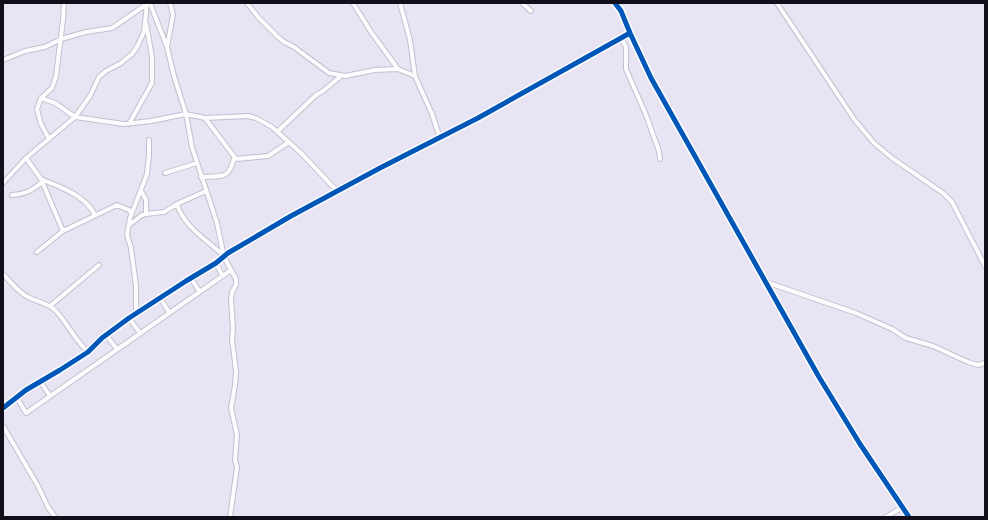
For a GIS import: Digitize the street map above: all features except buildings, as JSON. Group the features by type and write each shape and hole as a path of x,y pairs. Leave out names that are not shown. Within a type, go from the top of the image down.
{"street":[{"path":"49,139 38,113 38,106 41,98 50,90 54,82 61,39 64,3"},
{"path":"3,60 26,51 45,47 61,39 86,32 112,28 149,3"},
{"path":"149,3 166,47 186,114 192,147 217,223 224,257"},
{"path":"3,183 26,158 75,117 90,96 99,77 127,58 137,47 144,32 149,3"},
{"path":"166,47 173,15 170,3"},
{"path":"246,3 284,42 294,47 329,73 341,76 375,70 398,69 415,76"},
{"path":"353,3 371,32 398,69"},
{"path":"400,3 410,40 415,76 432,114 440,138"},
{"path":"522,3 531,11"},
{"path":"615,3 621,11 651,78 819,377 860,444 909,517"},
{"path":"777,3 854,119 874,143 892,158 943,193 952,202 985,266"},
{"path":"129,124 152,83 152,57 146,20"},
{"path":"3,408 26,390 88,352 106,334 129,318 290,216 478,118 630,33"},
{"path":"621,38 626,48 626,69 646,115 659,151 660,159"},
{"path":"277,132 316,95 341,76"},
{"path":"41,98 55,103 75,117 105,122 129,124 186,114 205,118 248,116 256,118 272,127 307,158 337,192"},
{"path":"205,118 234,158 242,160 268,156 289,142"},
{"path":"136,314 136,286 131,248 127,235 132,213 141,191 149,162 148,140"},
{"path":"26,158 41,180 52,202 63,231"},
{"path":"201,177 223,176 228,174 232,168 234,158"},
{"path":"165,173 197,163"},
{"path":"12,196 24,195 33,190 41,180"},
{"path":"41,180 57,185 77,196 88,205 95,215"},
{"path":"141,191 146,200 146,214"},
{"path":"129,225 146,214 164,212 177,204 206,191"},
{"path":"177,204 183,217 228,261 236,279 236,285 232,292 231,299 233,328 232,341 236,372 231,408 237,434 235,460 237,467 230,517"},
{"path":"37,252 63,231 117,205 129,210 132,213"},
{"path":"216,263 222,275"},
{"path":"50,306 99,264"},
{"path":"17,398 26,413 231,270"},
{"path":"3,276 26,296 50,306 66,322 74,337 88,352"},
{"path":"191,278 199,291"},
{"path":"766,282 856,313 892,329 906,338 933,346 968,362 978,365 985,363"},
{"path":"160,298 169,312"},
{"path":"129,318 140,333"},
{"path":"106,334 117,349"},
{"path":"40,381 50,396"},
{"path":"3,426 55,517"},
{"path":"886,517 902,507"}],"cycle path":[{"path":"615,3 621,11 651,78 819,377 860,444 909,517"},
{"path":"3,408 26,390 88,352 102,338 129,318 216,263 228,253 291,216 380,168 478,118 630,33"}]}
